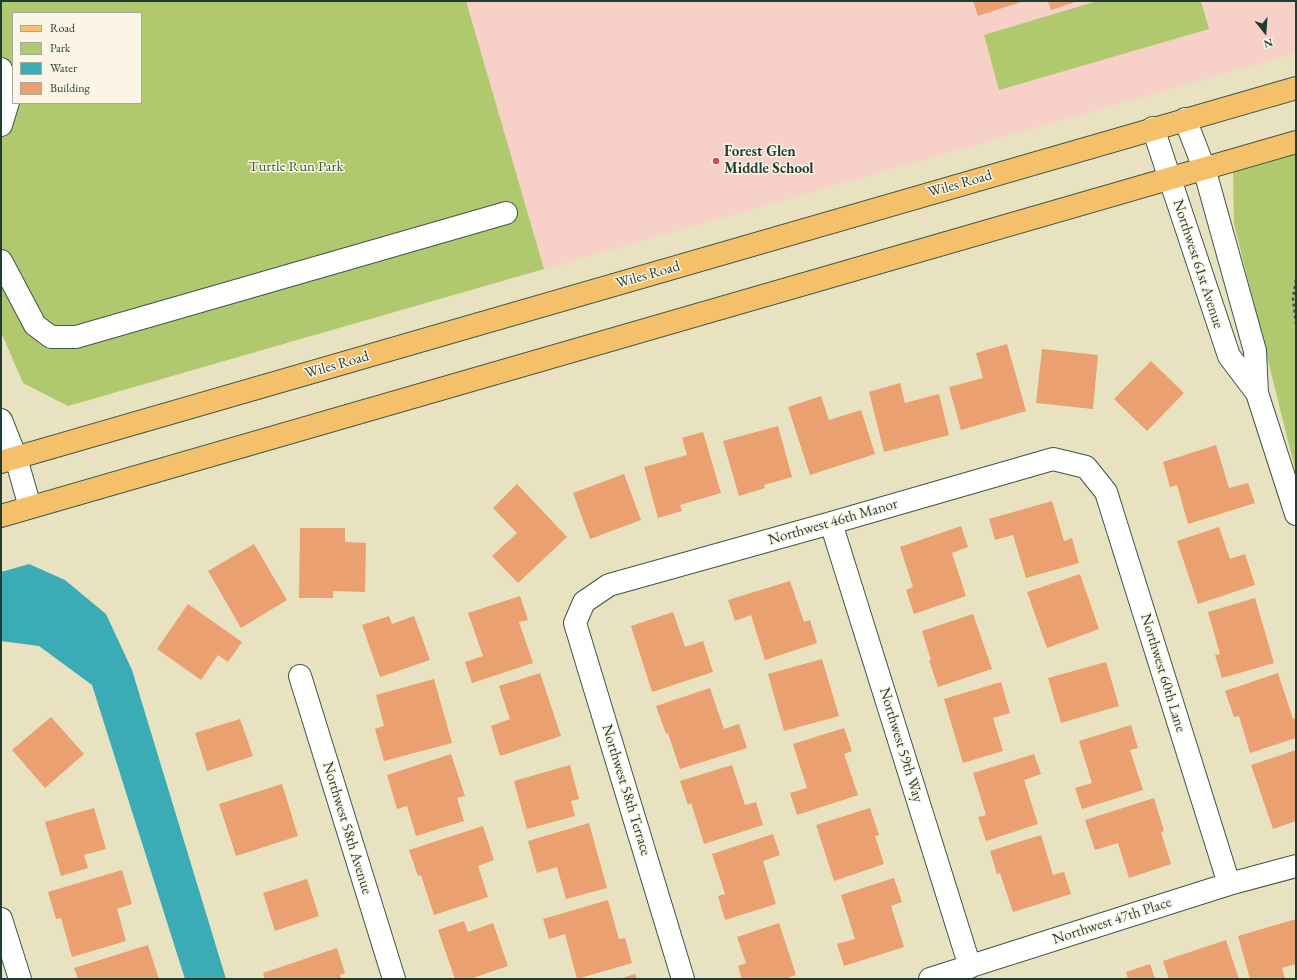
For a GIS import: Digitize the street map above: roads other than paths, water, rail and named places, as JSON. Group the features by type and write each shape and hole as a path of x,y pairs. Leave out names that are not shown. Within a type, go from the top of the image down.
{"main road":[{"name":"Wiles Road","path":"8,460 1153,128 1296,88"},
{"path":"1,516 1296,142"}],"street":[{"path":"1,69 7,90 8,102 1,126"},
{"name":"Northwest 61st Avenue","path":"1185,119 1204,168 1255,351 1257,393 1296,514"},
{"name":"Northwest 61st Avenue","path":"1153,128 1229,356 1257,393"},
{"path":"1,260 35,325 51,337 76,337 506,213"},
{"path":"1,420 8,460 30,507"},
{"name":"Northwest 46th Manor","path":"584,602 609,585 1053,459 1086,467"},
{"name":"Northwest 60th Lane","path":"1086,467 1106,492 1229,884"},
{"name":"Northwest 59th Way","path":"831,523 970,967"},
{"name":"Northwest 58th Terrace","path":"584,602 575,623 683,979"},
{"name":"Northwest 58th Avenue","path":"300,676 394,979"},
{"name":"Northwest 47th Place","path":"930,979 1229,884 1296,866"},
{"path":"1,919 20,979"}],"water":[{"path":"29,564 65,580 106,614 132,670 226,979 185,979 92,685 39,646 1,641 1,572"}],"place":[{"name":"Forest Glen Middle School","path":"716,161"}],"park label":[{"name":"Turtle Run Park","path":"296,167"}]}
